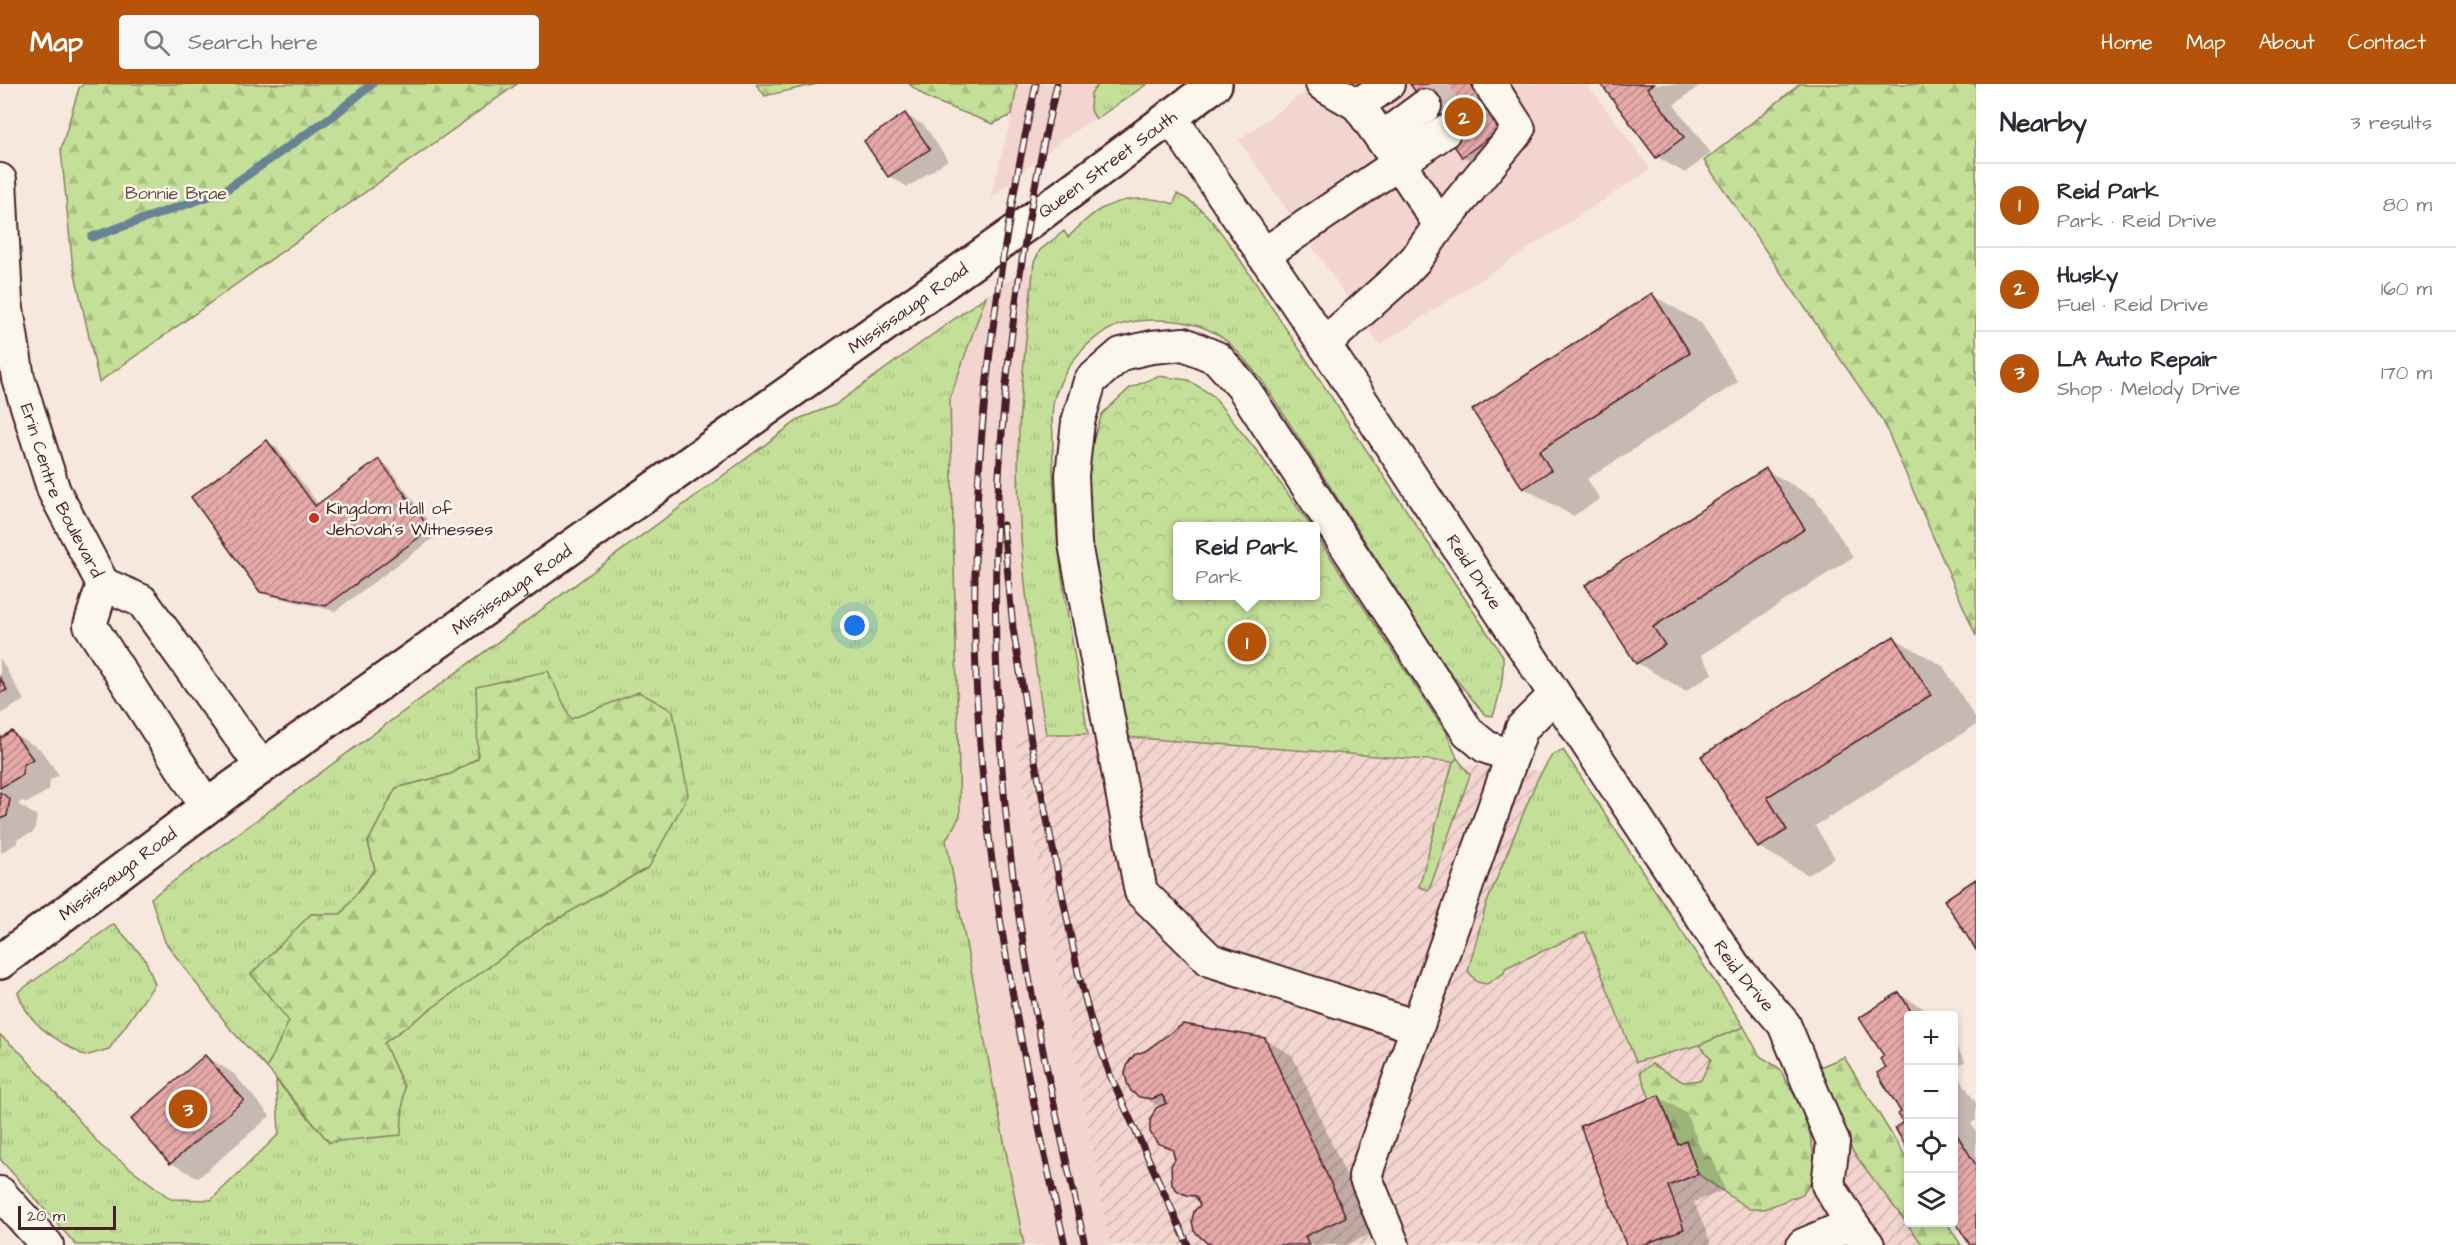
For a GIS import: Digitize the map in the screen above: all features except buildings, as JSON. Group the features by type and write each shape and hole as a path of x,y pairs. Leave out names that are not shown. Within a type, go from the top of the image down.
{"main road":[{"name":"Queen Street South","path":"1028,223 1215,84"},
{"name":"Mississauga Road","path":"0,962 262,767 1028,223"}],"street":[{"path":"1322,84 1358,105 1440,225"},
{"path":"1358,105 1388,84"},
{"path":"1323,344 1397,279 1416,259 1440,225 1519,129 1491,95"},
{"path":"1263,255 1390,151 1425,106"},
{"name":"Reid Drive","path":"1170,116 1742,978 1784,1024 1833,1142 1828,1185 1860,1235"},
{"path":"1390,151 1444,132"},
{"name":"Erin Centre Boulevard","path":"0,180 6,302 18,378 54,491 103,584 142,602 262,767"},
{"path":"1417,1027 1210,960 1141,892 1075,543 1072,475 1078,422 1090,381 1121,354 1152,347 1184,344 1217,358 1242,386 1468,732 1486,747 1512,756"},
{"name":"Erin Centre Boulevard","path":"103,584 90,625 207,807"},
{"path":"1393,1245 1365,1176 1522,728 1555,695"},
{"path":"0,1193 48,1245"},
{"path":"1803,1245 1860,1235"}],"shaded area":[{"path":"1017,84 1147,84 1060,141 990,199 1012,115"},
{"path":"1316,84 1587,84 1651,169 1380,345 1239,140"},
{"path":"1034,262 1020,401 1019,503 1030,635 1046,734 1015,739 1110,1245 1024,1245 946,840 960,816 950,398 986,296"},
{"path":"1046,734 1088,734 1579,774 1744,1027 1760,1056 1779,1068 1805,1073 1844,1057 1904,1154 1904,1227 1950,1227 1961,1245 1110,1245 1015,739"}],"green space":[{"name":"Bonnie Brae","path":"84,84 517,84 99,382 72,260 61,149 79,88"},
{"path":"756,84 817,84 765,96"},
{"path":"909,84 1017,84 1012,115 993,124 929,99"},
{"path":"1099,84 1147,84 1096,119 1090,109 1091,93"},
{"path":"1800,84 1976,84 1976,636 1883,421 1704,161"},
{"path":"1177,194 1202,210 1233,249 1503,656 1501,686 1493,716 1485,715 1443,663 1261,379 1243,357 1221,337 1199,326 1175,321 1150,320 1123,324 1109,329 1086,346 1067,370 1053,401 1055,515 1069,625 1088,734 1046,734 1026,590 1018,473 1022,383 1034,262 1040,250 1064,231 1068,237 1101,209 1119,202 1137,199 1174,204"},
{"path":"986,296 950,398 960,816 946,840 1024,1245 76,1245 0,1159 0,1035 22,1054 101,1146 171,1199 211,1200 279,1134 276,1080 329,1142 404,1087 384,1043 545,925 649,867 639,692 478,758 451,774 396,788 368,842 375,869 341,915 311,914 289,1021 267,1068 232,1031 165,942 151,898 801,418 835,405"},
{"path":"1158,376 1188,380 1212,395 1260,455 1308,522 1173,522 1173,600 1320,600 1320,541 1447,734 1457,758 1453,762 1125,737 1091,550 1088,455 1102,414 1130,388"},
{"path":"548,671 571,719 639,692 673,711 688,795 649,867 545,926 384,1043 404,1087 401,1135 329,1142 267,1068 289,1021 251,974 311,914 341,914 375,869 368,842 396,788 451,774 478,758 476,687"},
{"path":"1563,750 1744,1027 1699,1045 1636,1062 1585,932 1505,968 1504,973 1487,984 1477,982 1468,971 1486,905 1537,780 1552,755"},
{"path":"1457,758 1470,775 1429,890 1419,887 1453,762"},
{"path":"114,924 145,959 155,984 109,1049 85,1056 54,1038 36,1023 18,992"},
{"path":"1744,1027 1760,1056 1779,1068 1807,1118 1815,1162 1813,1179 1803,1194 1764,1209 1749,1209 1698,1174 1686,1142 1678,1145 1659,1096 1650,1099 1640,1072 1652,1064 1683,1082 1701,1080 1711,1059 1699,1045"},
{"path":"1844,1057 1904,1154 1904,1220 1853,1152 1815,1069"},
{"path":"1909,1227 1950,1227 1961,1245 1923,1245"}],"waterway":[{"path":"92,237 224,191 334,115 372,84"}],"tunnel":[{"path":"1425,106 1458,84"},
{"path":"1444,132 1486,105"}],"railway":[{"path":"1036,84 1018,169 1004,254 991,339 982,425 977,511 976,683 988,829 1005,949 1027,1068 1065,1245"},
{"path":"1057,84 1037,177 1008,363 1000,457 996,551 996,645 1000,740 1014,886 1041,1040 1085,1245"},
{"path":"1003,525 1013,628 1031,741 1078,972 1091,1021 1110,1075 1188,1245"}],"place":[{"name":"Husky","path":"1464,117"},
{"name":"Kingdom Hall of Jehovah's Witnesses","path":"314,518"},
{"name":"Reid Park","path":"1247,642"},
{"name":"LA Auto Repair","path":"188,1109"}]}
